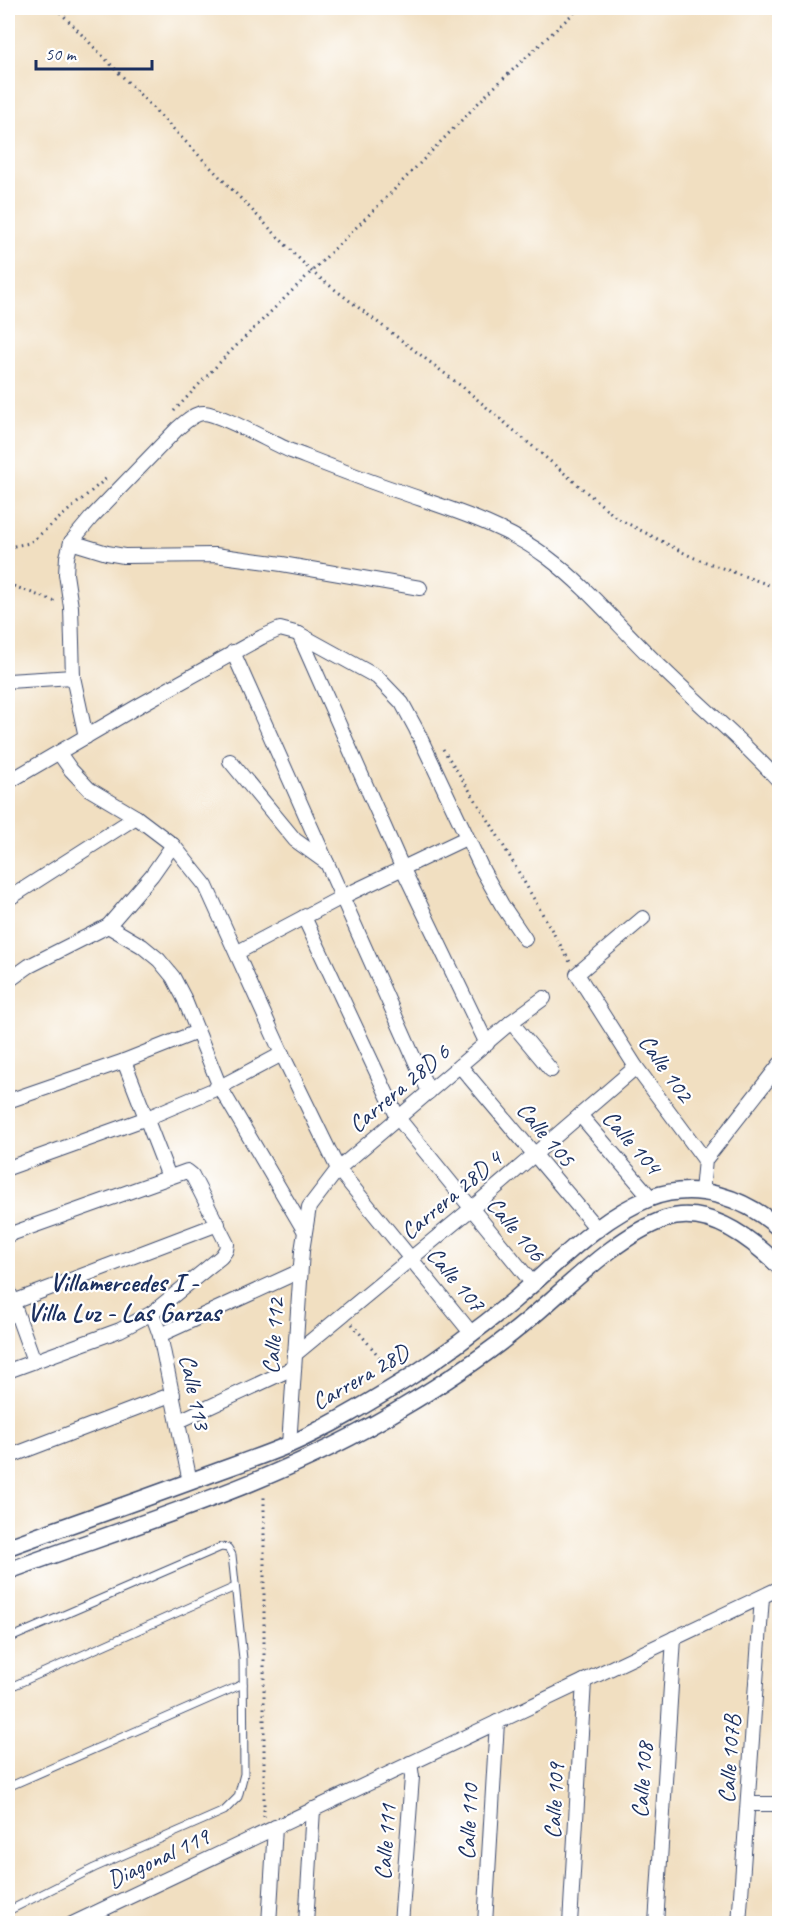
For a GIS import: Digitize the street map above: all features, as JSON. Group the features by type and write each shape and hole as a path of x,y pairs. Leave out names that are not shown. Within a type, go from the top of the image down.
{"street":[{"path":"86,737 73,677 71,608 66,574 71,542 91,518 177,429 190,418 202,413 216,416 281,447 353,476 480,520 547,557 664,671 715,716 780,782"},
{"path":"71,542 124,556 214,555 282,564 420,588"},
{"path":"8,782 233,652 280,630 299,634 377,677 402,704 416,729 466,838 502,905 525,939"},
{"path":"299,634 402,867 487,1044"},
{"path":"233,652 429,1092"},
{"path":"8,681 73,677"},
{"name":"Calle 107","path":"59,753 89,789 136,817 173,845 206,885 282,1054 338,1169 472,1334"},
{"path":"230,761 296,840 327,863"},
{"path":"8,898 136,817"},
{"path":"238,952 402,867 466,838"},
{"path":"8,981 29,966 108,927 152,875 173,845"},
{"name":"Calle 106","path":"304,917 398,1118 533,1284"},
{"path":"577,974 643,918"},
{"path":"108,927 142,946 159,960 173,977 184,998 220,1087 304,1230"},
{"name":"Calle 102","path":"577,974 636,1067 705,1160"},
{"name":"Carrera 28D 6","path":"304,1230 309,1207 338,1169 511,1022 544,998"},
{"path":"511,1022 551,1070"},
{"path":"8,1101 124,1061 197,1032"},
{"path":"8,1168 147,1118 220,1087 282,1054"},
{"path":"124,1061 170,1177"},
{"path":"702,1191 705,1160 780,1064"},
{"name":"Calle 105","path":"460,1066 597,1230"},
{"name":"Carrera 28D 4","path":"178,1421 293,1362 344,1314 535,1155 636,1067"},
{"name":"Calle 104","path":"580,1115 651,1198"},
{"path":"8,1235 187,1171 190,1172 218,1224 226,1244 226,1250 221,1257 152,1314 120,1330 8,1371"},
{"name":"Carrera 28D","path":"8,1547 289,1445 401,1383 472,1334 597,1230 630,1208 651,1198 669,1193 702,1191 732,1198 751,1208 780,1229"},
{"name":"Carrera 28D","path":"8,1571 264,1476 332,1448 434,1388 525,1323 602,1257 643,1229 665,1220 686,1215 701,1217 740,1233 780,1267"},
{"path":"34,1361 10,1296 218,1224"},
{"name":"Calle 112","path":"289,1445 304,1230"},
{"path":"160,1335 300,1271"},
{"name":"Calle 113","path":"152,1314 160,1335 190,1482"},
{"path":"8,1456 173,1394"},
{"name":"Diagonal 119","path":"72,1923 780,1588"},
{"name":"Calle 107B","path":"739,1923 762,1597"},
{"name":"Calle 108","path":"656,1923 674,1638"},
{"name":"Calle 109","path":"570,1923 584,1681"},
{"name":"Calle 110","path":"485,1923 497,1722"},
{"name":"Calle 111","path":"401,1923 412,1777 410,1763"},
{"path":"749,1804 780,1804"},
{"path":"306,1923 313,1809"},
{"path":"269,1923 270,1830"}],"lane":[{"path":"8,1639 221,1547 228,1548 232,1555 243,1659 244,1774 238,1797 224,1811 94,1868 8,1911"},
{"path":"8,1688 235,1587"},
{"path":"8,1787 243,1684"}],"path":[{"path":"56,8 312,272 465,389 617,518 692,557 780,589"},
{"path":"170,415 488,93 579,8"},
{"path":"8,547 30,543 115,470"},
{"path":"8,584 71,608"},
{"path":"442,747 491,824 577,974"},
{"path":"344,1314 401,1383"},
{"path":"264,1476 270,1830"}],"district":[{"name":"Villamercedes I - Villa Luz - Las Garzas","path":"124,1297"}]}
